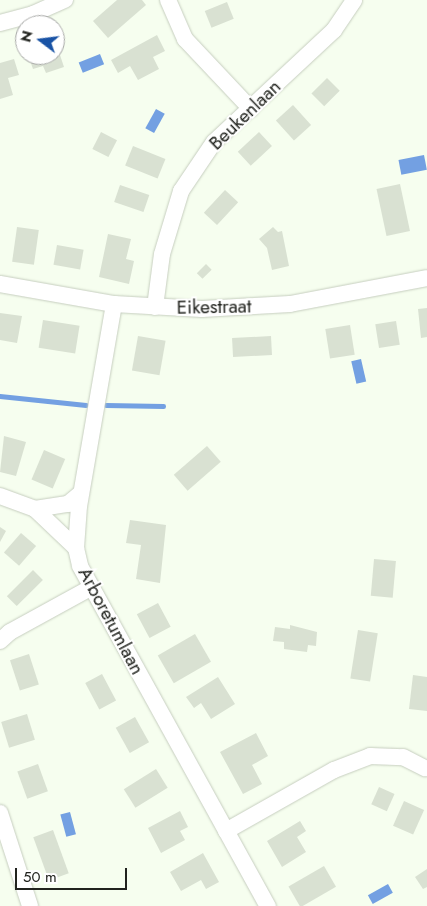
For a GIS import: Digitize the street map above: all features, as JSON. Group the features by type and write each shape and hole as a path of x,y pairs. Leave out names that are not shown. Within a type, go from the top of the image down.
{"street":[{"path":"0,23 34,14 65,0"},
{"path":"168,0 185,39 250,110"},
{"name":"Beukenlaan","path":"155,308 162,254 181,191 214,142 334,30 354,0"},
{"name":"Eikestraat","path":"0,284 114,304 155,308 245,308 290,304 427,278"},
{"name":"Arboretumlaan","path":"114,304 80,494 76,548 90,588 268,906"},
{"path":"35,509 68,504 80,494"},
{"path":"0,496 35,509 76,548"},
{"path":"0,641 10,632 90,588"},
{"path":"226,831 334,770 370,756 403,757 425,768"},
{"path":"0,812 30,906"}],"water":[{"path":"100,54 104,64 83,73 79,63"},
{"path":"156,109 165,114 154,133 145,128"},
{"path":"424,155 427,170 401,175 398,160"},
{"path":"361,359 366,381 356,384 351,361"},
{"path":"70,812 76,834 66,837 60,815"},
{"path":"388,884 393,893 373,904 368,895"}],"building":[{"path":"117,0 142,0 146,5 108,38 93,21"},
{"path":"227,2 234,19 211,28 205,11"},
{"path":"157,35 165,51 153,57 159,69 138,80 130,66 118,73 111,60"},
{"path":"14,59 19,75 8,78 13,95 0,99 0,63"},
{"path":"32,65 63,65 64,67 46,73 43,66 33,69"},
{"path":"327,78 340,91 324,106 311,94"},
{"path":"293,105 311,125 294,140 276,120"},
{"path":"101,132 117,140 108,157 92,149"},
{"path":"259,132 272,146 251,166 238,152"},
{"path":"133,146 165,159 158,179 125,165"},
{"path":"400,184 410,231 387,236 377,189"},
{"path":"120,185 149,195 143,212 114,202"},
{"path":"225,190 238,202 217,225 204,213"},
{"path":"17,227 39,230 34,265 12,262"},
{"path":"273,227 278,232 282,231 289,266 272,270 267,248 259,239"},
{"path":"108,234 131,239 126,259 134,261 129,284 99,277"},
{"path":"57,245 84,250 80,269 54,265"},
{"path":"206,264 212,270 202,279 197,273"},
{"path":"427,308 427,337 421,338 418,309"},
{"path":"0,313 22,316 17,343 0,340"},
{"path":"43,320 80,326 75,353 39,348"},
{"path":"396,321 400,345 379,348 375,324"},
{"path":"350,325 355,355 330,359 325,329"},
{"path":"138,336 166,341 159,375 132,370"},
{"path":"271,336 272,355 233,357 232,338"},
{"path":"4,436 26,442 16,476 0,472"},
{"path":"207,446 221,462 188,491 174,475"},
{"path":"44,450 65,459 53,488 31,479"},
{"path":"130,520 166,525 160,583 136,579 141,545 126,543"},
{"path":"0,527 6,531 0,542"},
{"path":"21,533 36,546 19,566 4,553"},
{"path":"374,559 396,561 393,598 371,596"},
{"path":"33,570 43,580 17,606 7,596"},
{"path":"158,603 171,627 149,638 137,614"},
{"path":"290,625 317,632 316,646 308,645 307,652 284,649 284,642 273,641 275,627 290,629"},
{"path":"358,630 378,633 370,682 350,678"},
{"path":"195,634 211,662 174,683 158,656"},
{"path":"29,654 39,684 20,691 10,660"},
{"path":"102,674 116,700 99,709 85,683"},
{"path":"413,675 427,677 427,711 409,709"},
{"path":"218,677 235,704 211,719 201,703 194,708 186,697"},
{"path":"27,714 35,740 9,748 1,722"},
{"path":"135,717 149,742 130,753 116,728"},
{"path":"256,733 268,756 252,765 262,784 243,794 220,752"},
{"path":"38,764 48,791 27,799 17,772"},
{"path":"156,769 168,788 135,808 124,789"},
{"path":"379,787 395,794 387,811 371,804"},
{"path":"404,801 424,810 413,835 393,826"},
{"path":"180,811 188,827 180,831 185,840 161,853 148,828"},
{"path":"300,821 306,831 297,837 306,852 282,867 267,841"},
{"path":"53,830 69,873 49,880 33,837"},
{"path":"203,853 219,882 206,889 201,880 181,891 170,872"},
{"path":"324,866 336,887 300,906 288,886"},
{"path":"427,869 427,887 423,889 415,877"}],"waterway":[{"path":"0,396 86,405"},
{"path":"106,405 163,406"}]}
